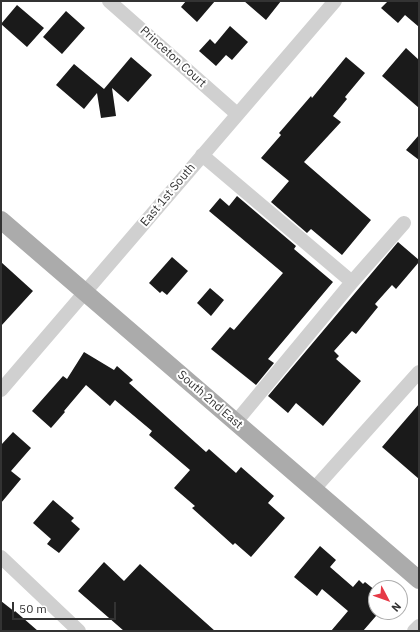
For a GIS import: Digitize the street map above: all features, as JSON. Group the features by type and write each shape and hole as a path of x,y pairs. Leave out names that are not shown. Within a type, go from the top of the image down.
{"main road":[{"name":"South 2nd East","path":"1,220 419,580"}],"street":[{"name":"Princeton Court","path":"109,1 237,114"},
{"name":"East 1st South","path":"1,390 335,1"},
{"path":"202,155 352,282"},
{"path":"236,423 352,282 404,223"},
{"path":"313,490 419,372"},
{"path":"1,557 79,631"},
{"path":"414,631 419,626"}],"building":[{"path":"186,1 215,1 197,22 181,7"},
{"path":"244,1 281,1 266,20"},
{"path":"388,1 419,1 419,27 405,15 398,23 381,8"},
{"path":"17,5 44,28 27,47 1,24"},
{"path":"66,11 85,28 62,54 43,37"},
{"path":"230,26 248,42 232,60 226,55 216,66 199,51 210,39 215,44"},
{"path":"406,48 419,60 419,108 382,76"},
{"path":"131,57 152,75 128,102 112,88 116,116 101,118 97,93 84,109 56,85 74,64 104,89"},
{"path":"346,57 365,73 345,97 347,99 333,116 341,122 304,162 371,220 342,255 311,229 307,233 271,202 289,181 261,158 281,135 279,133 311,96 312,98"},
{"path":"419,135 419,160 406,150"},
{"path":"237,196 296,246 294,249 333,282 268,359 274,363 256,385 211,349 230,327 234,330 283,273 209,211 220,198 229,206"},
{"path":"398,242 419,260 419,262 396,289 392,285 375,304 378,307 356,334 352,331 334,351 339,356 336,359 361,381 323,426 296,403 288,413 268,396"},
{"path":"172,257 188,271 167,295 162,291 160,293 149,283"},
{"path":"1,262 33,291 1,326"},
{"path":"210,288 224,300 211,316 197,303"},
{"path":"84,352 114,370 117,366 133,380 129,383 206,452 209,449 236,473 241,467 274,496 268,503 285,518 251,557 235,543 233,545 192,508 195,506 174,488 190,470 149,435 152,431 115,400 110,406 86,385 51,428 32,411 63,376 67,379"},
{"path":"419,404 419,479 382,447"},
{"path":"13,432 31,448 11,471 21,479 1,503 1,445"},
{"path":"53,500 74,518 71,521 80,529 59,553 47,544 51,539 33,523"},
{"path":"320,546 336,560 330,567 353,587 359,580 363,584 365,582 368,584 368,620 373,620 363,631 331,631 348,611 322,589 317,596 294,577"},
{"path":"104,562 124,581 140,564 215,631 124,631 78,591"},
{"path":"1,601 15,611 38,631 1,631"}]}
